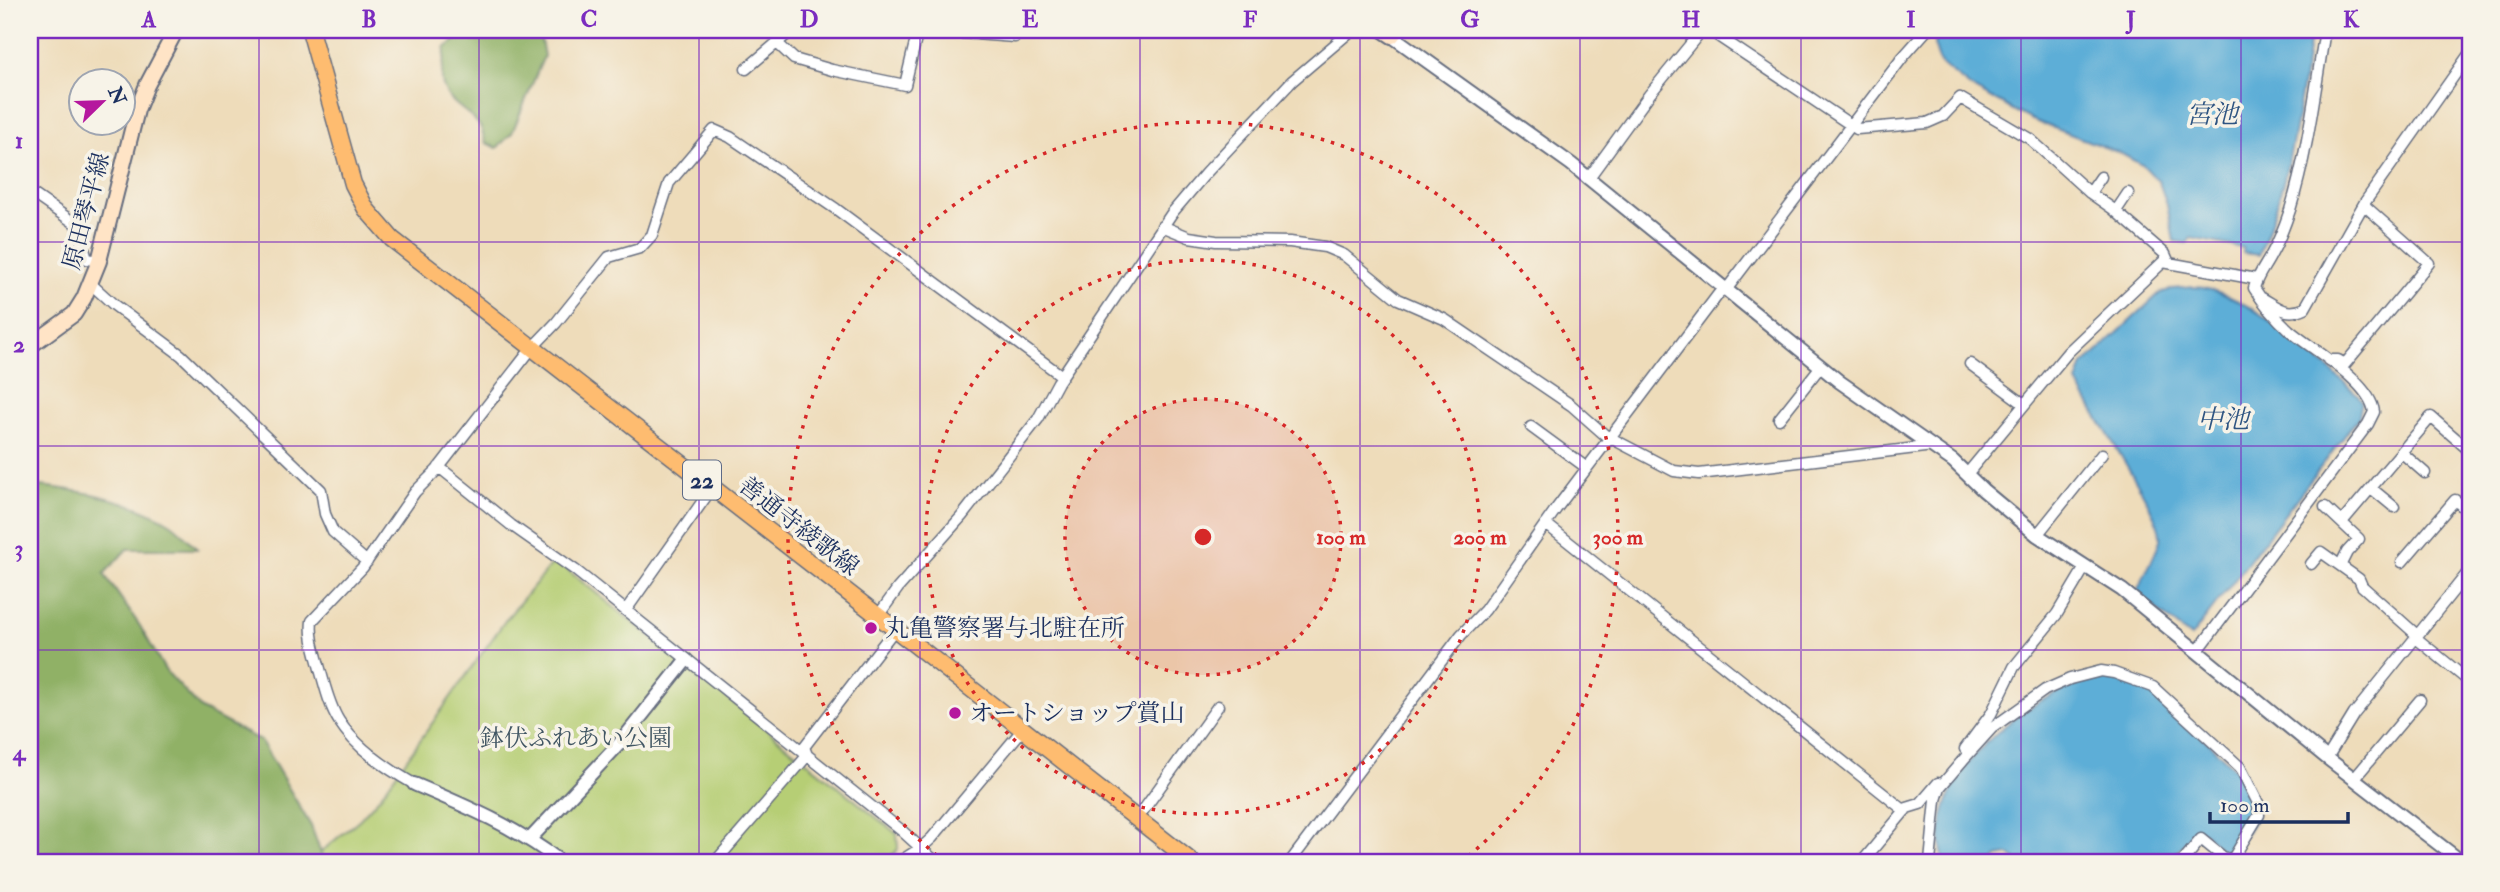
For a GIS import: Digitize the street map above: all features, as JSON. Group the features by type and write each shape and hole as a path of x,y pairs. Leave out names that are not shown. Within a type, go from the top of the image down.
{"main road":[{"name":"原田琴平線","path":"30,346 74,314 91,284 137,110 176,30"},
{"name":"善通寺綾歌線","path":"310,30 353,184 366,209 392,239 1192,862"}],"street":[{"path":"746,69 792,30"},
{"path":"777,43 794,59 905,85 919,30 1015,37 1016,30"},
{"path":"878,615 1038,419 1062,376 1162,226 1205,174 1292,82 1352,30"},
{"path":"1588,178 1649,95 1702,30"},
{"path":"1290,862 1461,635 1485,610 1610,437 1927,30"},
{"path":"2197,652 2368,424 2374,412 2373,405 2359,385 2291,331 2266,307 2254,288 2256,279 2278,241 2290,209 2302,161 2325,30"},
{"path":"2467,30 2470,38"},
{"path":"1391,32 1588,178 1821,366 1933,446 2037,535 2122,590 2327,758 2462,862"},
{"path":"1718,36 1857,129 1927,123 1943,116 1960,98 2030,139 2090,193 2116,211 2165,254 2169,262"},
{"path":"2259,296 2289,313 2305,308 2364,205 2470,53"},
{"path":"561,862 530,839 484,813 414,784 355,741 338,719 327,695 313,641 312,621 350,583 415,492 439,467 532,348 556,323 609,257 628,253 647,243 669,183 714,130 730,136 836,209 1062,376"},
{"path":"2090,193 2101,177"},
{"path":"30,192 76,224 87,259 99,261"},
{"path":"2116,211 2128,193"},
{"path":"2345,364 2429,263 2364,205"},
{"path":"1162,226 1189,237 1216,241 1290,243 1325,247 1334,251 1398,299 1444,318 1571,405 1596,428 1674,471 1699,474 1933,446"},
{"path":"1966,474 2068,352 2163,262 2256,279"},
{"path":"91,284 114,305 181,355 321,489 325,514 333,532 367,562"},
{"path":"2328,360 2338,360 2345,364 2357,378 2359,385"},
{"path":"1970,364 1989,373 2024,404"},
{"path":"1779,419 1821,366"},
{"path":"2342,522 2431,418 2470,451"},
{"path":"1531,427 1587,468"},
{"path":"2401,452 2425,473"},
{"path":"2037,535 2058,499 2083,469 2102,454"},
{"path":"439,467 625,610 936,862"},
{"path":"625,610 712,488"},
{"path":"2371,488 2394,507"},
{"path":"2402,562 2455,500 2470,513"},
{"path":"2325,507 2359,539 2347,552 2341,565"},
{"path":"1546,524 1905,811"},
{"path":"2311,564 2321,552 2341,565 2417,637 2470,682"},
{"path":"1862,862 1905,811 1929,796 1991,714 2014,667 2057,614 2085,567"},
{"path":"2327,758 2354,714 2470,570"},
{"path":"807,756 804,747 895,629"},
{"path":"530,839 620,743 686,660"},
{"path":"1932,859 1936,800 1940,787 1992,728 2045,690 2070,679 2101,671 2115,673 2153,687 2240,767 2258,803 2259,815 2232,860 2223,857 2201,839 2182,862"},
{"path":"2354,779 2420,700"},
{"path":"1137,819 1218,706"},
{"path":"899,862 921,848 1023,729"},
{"path":"715,862 807,756"}],"green space":[{"path":"470,30 539,30 544,56 512,133 497,148 486,143 477,122 453,102 442,81 445,48"},
{"path":"30,485 84,492 120,501 174,526 197,549 127,549 104,574 140,626 165,670 201,709 261,741 311,826 324,862 30,862"},
{"name":"鉢伏ふれあい公園","path":"555,560 897,834 898,849 886,862 316,862 315,857 360,819 379,798 507,618"}],"water":[{"name":"宮池","path":"1940,30 2311,30 2286,172 2259,255 2243,253 2243,248 2191,238 2187,243 2174,241 2159,182 2144,166 2120,153 2030,119 1970,87 1940,63 1934,44"},
{"name":"中池","path":"2194,287 2236,300 2281,328 2362,401 2359,417 2191,637 2136,593 2159,544 2158,527 2139,487 2077,382 2083,365 2160,293"},
{"path":"2102,677 2138,685 2155,695 2244,778 2253,799 2256,816 2231,850 2221,851 2204,832 2197,831 2167,862 2019,862 2010,855 1997,857 1993,862 1944,862 1941,830 1948,799 1964,770 1986,743 2013,719 2043,700 2073,685"}],"place":[{"name":"丸亀警察署与北駐在所","path":"871,628"},
{"name":"オートショップ賞山","path":"955,713"}]}
